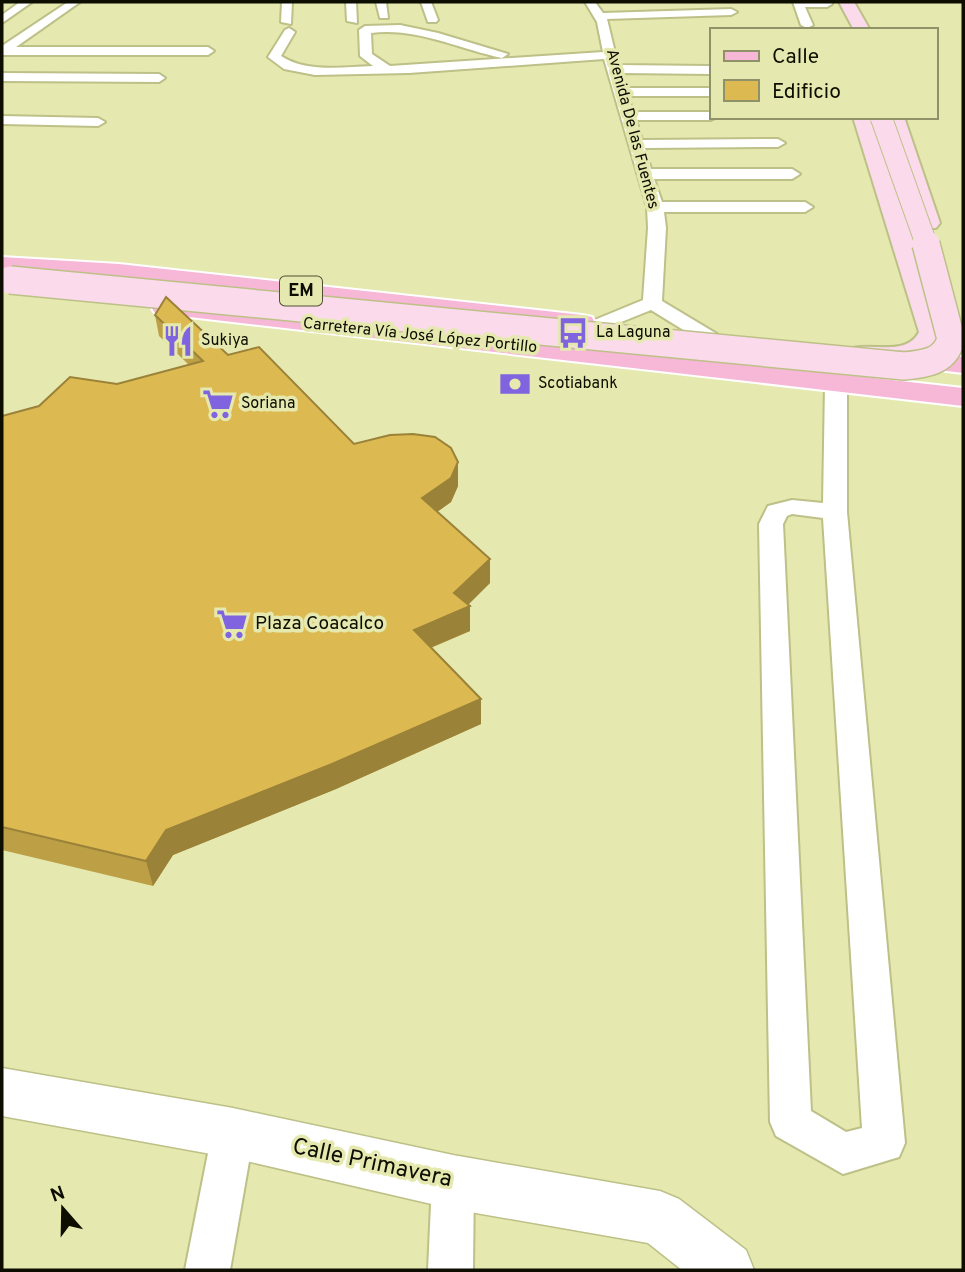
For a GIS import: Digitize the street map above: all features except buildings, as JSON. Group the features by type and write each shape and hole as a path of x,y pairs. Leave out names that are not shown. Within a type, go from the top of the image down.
{"main road":[{"path":"839,13 859,28"},
{"path":"863,354 906,354 922,348 933,332 866,119"},
{"path":"895,119 963,331"},
{"path":"4,279 885,366 915,365 943,356 950,348 951,339 934,267 880,129"},
{"path":"880,129 952,335 963,352"},
{"name":"Carretera Vía José López Portillo","path":"4,279 151,275 963,365"},
{"name":"Carretera Vía José López Portillo","path":"4,279 500,344 963,397"}],"street":[{"path":"2,20 27,2"},
{"path":"2,51 75,2"},
{"path":"287,2 288,27 274,57 288,66 314,71 388,70 545,60 710,69"},
{"path":"351,2 353,21"},
{"path":"381,2 384,16"},
{"path":"426,2 432,20"},
{"name":"Avenida De las Fuentes","path":"590,2 614,35 612,62 655,207 657,228 652,303"},
{"path":"807,25 798,3 839,13"},
{"path":"601,16 731,12"},
{"path":"388,70 366,56 365,30 421,31 477,50 545,60"},
{"path":"26,34 52,34"},
{"path":"2,51 208,51"},
{"path":"2,57 188,58"},
{"path":"2,77 159,78"},
{"path":"620,92 710,92"},
{"path":"627,116 710,116"},
{"path":"2,120 98,122"},
{"path":"636,144 778,144"},
{"path":"645,174 792,174"},
{"path":"655,207 805,207"},
{"path":"599,325 652,303 710,338"},
{"path":"932,337 963,338"},
{"path":"835,512 792,506 777,511 771,524 791,1122 843,1153 884,1143 835,512 836,384"},
{"name":"Calle Primavera","path":"2,1092 233,1133 453,1182 660,1218 726,1270"},
{"path":"207,1270 233,1133"},
{"path":"450,1270 453,1182"}],"place":[{"name":"La Laguna","path":"573,333"},
{"name":"Sukiya","path":"178,341"},
{"name":"Scotiabank","path":"515,384"},
{"name":"Soriana","path":"218,404"},
{"name":"Plaza Coacalco","path":"232,624"}]}
